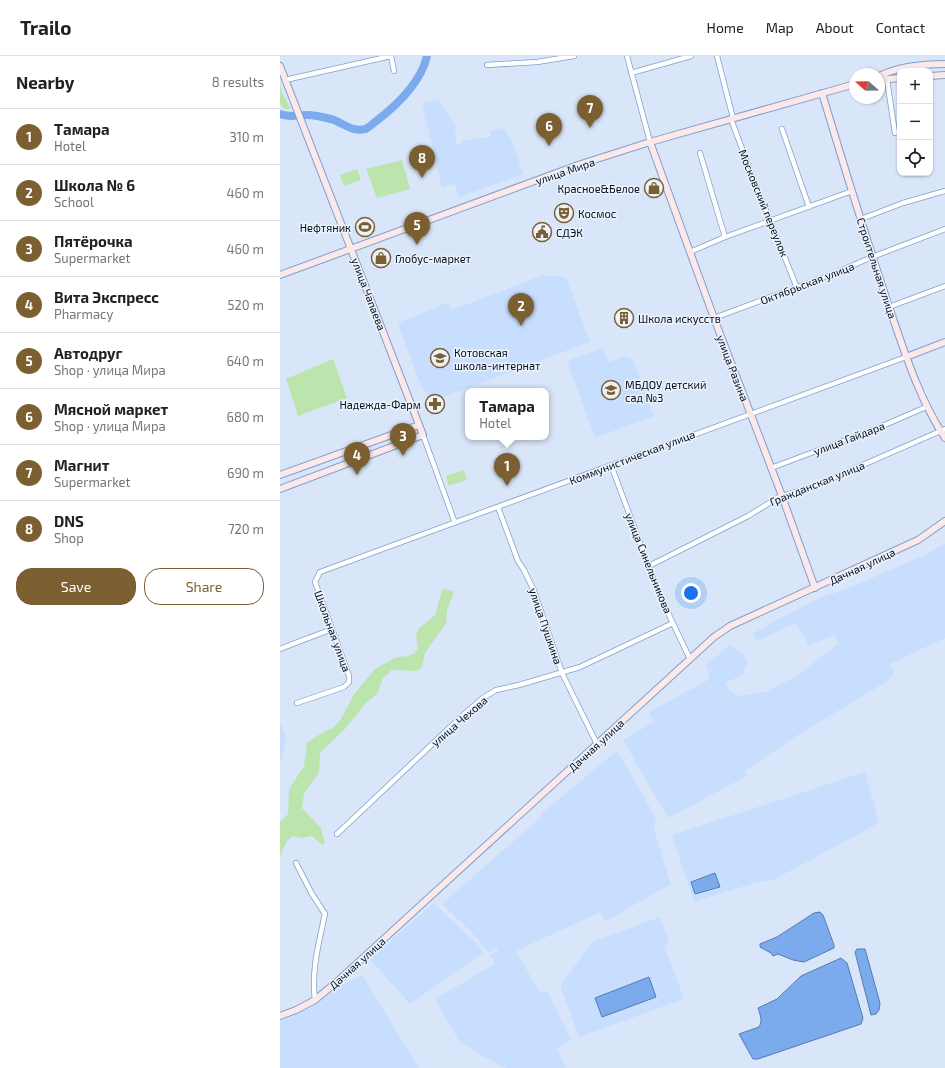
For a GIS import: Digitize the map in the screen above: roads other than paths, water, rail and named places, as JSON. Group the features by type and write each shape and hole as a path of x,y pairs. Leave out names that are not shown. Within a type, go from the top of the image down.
{"street":[{"path":"286,80 391,56 394,71"},
{"path":"487,65 537,62 574,56"},
{"name":"улица Разина","path":"627,56 650,142 815,588"},
{"path":"631,73 691,56"},
{"name":"Московский переулок","path":"717,56 732,119 750,170 797,288"},
{"path":"885,73 892,70 923,64 945,64"},
{"name":"улица Чапаева","path":"280,66 419,425 455,523"},
{"path":"933,76 945,75"},
{"path":"895,133 888,80 897,78"},
{"name":"улица Мира","path":"280,275 578,165 650,142 849,86"},
{"name":"Строительная улица","path":"822,93 872,257 906,357 926,407 943,430 945,438"},
{"path":"782,129 809,208"},
{"path":"700,153 725,237"},
{"path":"690,252 725,237 771,222 852,191"},
{"path":"861,219 903,203 945,191"},
{"name":"Октябрьская улица","path":"714,318 797,288 945,229"},
{"path":"889,307 945,286"},
{"name":"Коммунистическая улица","path":"320,572 945,342"},
{"name":"улица Гайдара","path":"771,468 926,407"},
{"path":"280,475 419,425"},
{"name":"Гражданская улица","path":"649,566 748,516 767,503 782,496 810,488 943,430"},
{"path":"280,489 423,436"},
{"name":"улица Синельникова","path":"611,465 659,594 690,659"},
{"name":"улица Пушкина","path":"498,507 518,561 534,591 562,673 597,744"},
{"name":"Дачная улица","path":"280,1016 315,1000 340,979 714,637 730,626 918,540 945,521"},
{"name":"Школьная улица","path":"297,704 344,687 349,682 349,676 315,582 320,572"},
{"name":"улица Чехова","path":"337,834 483,698 496,690 519,685 580,667 673,623"},
{"path":"280,649 332,629"},
{"path":"296,863 312,894 325,914 314,972 313,985 315,1000"}],"water":[{"path":"715,873 720,887 695,894 691,882"},
{"path":"820,912 823,915 834,948 804,962 793,960 778,954 773,956 771,953 760,947 760,944 777,937 814,913"},
{"path":"857,949 865,949 880,1003 879,1010 876,1014 871,1015 855,952"},
{"path":"841,958 847,963 863,1018 861,1024 758,1059 753,1059 739,1034 759,1027 761,1020 758,1008 777,999 801,976"},
{"path":"649,977 656,997 602,1017 595,998"}],"waterway":[{"path":"280,114 291,116 316,116 335,120 348,127 361,130 370,126 391,109 407,93 424,66 427,56"}],"place":[{"name":"Магнит","path":"590,128"},
{"name":"Мясной маркет","path":"549,146"},
{"name":"DNS","path":"422,178"},
{"name":"Красное&Белое","path":"654,188"},
{"name":"Космос","path":"564,213"},
{"name":"Нефтяник","path":"365,227"},
{"name":"СДЭК","path":"542,232"},
{"name":"Автодруг","path":"417,245"},
{"name":"Глобус-маркет","path":"381,258"},
{"name":"Школа искусств","path":"624,318"},
{"name":"Школа № 6","path":"521,326"},
{"name":"Котовская школа-интернат","path":"440,358"},
{"name":"МБДОУ детский сад №3","path":"611,390"},
{"name":"Надежда-Фарм","path":"435,404"},
{"name":"Пятёрочка","path":"403,456"},
{"name":"Вита Экспресс","path":"357,475"},
{"name":"Тамара","path":"507,486"}]}
